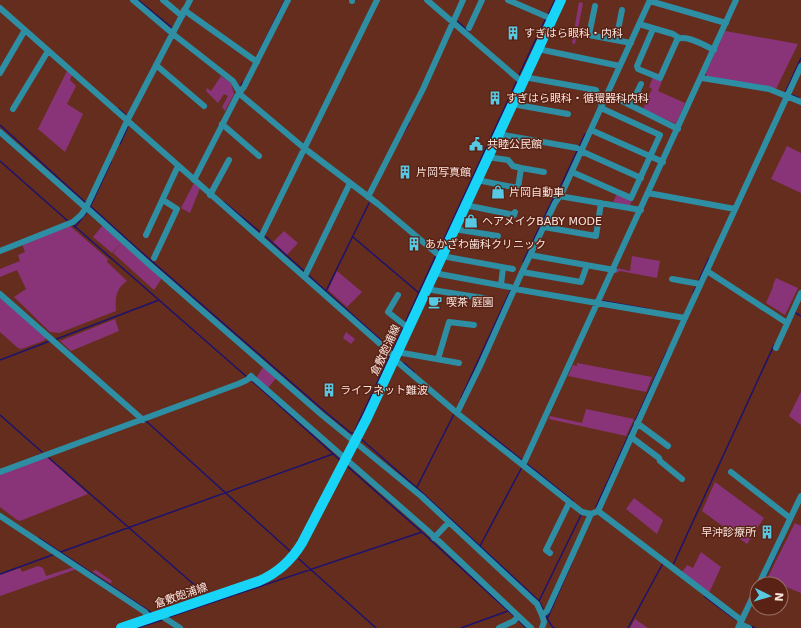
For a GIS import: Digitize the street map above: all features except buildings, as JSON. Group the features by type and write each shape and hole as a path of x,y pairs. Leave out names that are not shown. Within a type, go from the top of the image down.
{"main road":[{"name":"倉敷飽浦線","path":"121,628 270,577 289,562 298,549 356,441 406,326 434,273 439,255 454,228 538,49 548,17 561,0"}],"street":[{"path":"133,0 173,34 233,81 241,96 439,255 513,269"},
{"path":"163,0 185,13 255,61"},
{"path":"0,251 70,223 81,215 88,207 129,120 185,13 189,0"},
{"path":"195,178 222,124 244,87 255,61 288,0"},
{"path":"261,237 378,0"},
{"path":"427,0 523,79 596,90 601,104 660,135 631,198 572,172"},
{"path":"368,197 423,89 463,0"},
{"path":"469,28 482,0"},
{"path":"524,465 599,303 612,270 648,193 661,161 702,78 724,22 736,0"},
{"path":"511,1 548,17"},
{"path":"457,413 480,366 513,288 572,172 579,150 591,130 601,104 608,94 618,65 650,1 724,22"},
{"path":"595,6 589,35 629,42"},
{"path":"0,8 129,120 178,166 195,178 261,237 306,274 457,413 570,503 582,512 591,514 598,511 698,284 706,271 785,95 801,66"},
{"path":"616,40 622,10"},
{"path":"639,24 673,34 679,38 684,38 712,50"},
{"path":"653,29 637,66 638,69 660,78 679,38"},
{"path":"0,73 25,30"},
{"path":"538,49 618,65"},
{"path":"13,109 48,51"},
{"path":"158,66 204,106"},
{"path":"702,78 770,89 801,102"},
{"path":"631,105 641,84"},
{"path":"608,94 677,128"},
{"path":"512,104 568,114"},
{"path":"222,124 259,156"},
{"path":"591,130 661,161"},
{"path":"0,132 88,207 150,265 322,415 356,441 421,496 537,604 544,613"},
{"path":"498,134 579,150 641,178"},
{"path":"487,157 508,160 513,166 544,172"},
{"path":"211,193 229,160"},
{"path":"146,235 178,166"},
{"path":"518,186 521,168"},
{"path":"477,180 518,186 559,196 639,210"},
{"path":"306,274 350,184"},
{"path":"648,193 733,209"},
{"path":"154,258 177,209 163,200"},
{"path":"544,227 596,236 601,204"},
{"path":"465,205 514,215 515,212"},
{"path":"454,228 498,236"},
{"path":"530,255 612,270"},
{"path":"522,272 581,282 587,265"},
{"path":"500,285 503,268"},
{"path":"706,271 786,322"},
{"path":"434,273 683,318"},
{"path":"672,279 698,284"},
{"path":"426,289 489,299"},
{"path":"776,348 786,322 801,293"},
{"path":"0,294 141,419"},
{"path":"398,295 388,312 406,326"},
{"path":"438,359 449,322 474,326"},
{"path":"394,355 438,359 459,363"},
{"path":"0,472 249,379 434,538 516,618 531,628"},
{"path":"637,423 668,446"},
{"path":"631,437 659,458 660,462 682,478"},
{"path":"731,472 790,518"},
{"path":"763,576 801,496"},
{"path":"550,553 546,550 570,503"},
{"path":"598,511 672,567 742,625 749,608"},
{"path":"542,628 544,613 591,514"},
{"path":"0,516 145,612 180,628"},
{"path":"434,538 449,522"},
{"path":"500,628 516,618"}],"shaded area":[{"path":"579,2 583,3 575,44 572,43"},
{"path":"725,31 798,44 776,89 707,76 706,73"},
{"path":"67,71 72,75 70,80 76,86 67,104 83,114 65,152 38,129"},
{"path":"221,76 231,83 234,94 225,111 222,107 228,96 224,94 218,103 206,91 207,88 211,91"},
{"path":"653,77 662,81 658,91 685,103 676,124 643,109 652,89 649,87"},
{"path":"585,90 594,93 593,102 584,101"},
{"path":"787,146 801,153 801,193 771,179"},
{"path":"194,183 200,188 190,213 181,208"},
{"path":"617,194 632,200 630,206 613,202"},
{"path":"103,225 122,242 112,253 93,237"},
{"path":"70,226 108,259 107,262 127,281 118,290 116,311 59,333 50,332 14,297 26,289 17,270 0,277 0,269 20,261 18,255 25,252 22,244"},
{"path":"284,231 298,243 287,255 273,242"},
{"path":"122,242 162,278 154,290 113,253"},
{"path":"632,256 660,261 657,278 620,271 616,273 617,268 630,271"},
{"path":"337,271 362,292 347,307 328,290"},
{"path":"776,278 798,288 785,315 766,303"},
{"path":"0,297 47,338 43,341 21,349 18,348 0,332"},
{"path":"115,319 119,331 71,351 60,341"},
{"path":"346,332 355,339 351,344 343,338"},
{"path":"577,363 652,377 646,392 568,376 573,365 577,366"},
{"path":"264,366 277,377 268,388 256,378"},
{"path":"801,392 801,425 789,416"},
{"path":"586,409 634,419 626,436 549,419 550,416 582,423"},
{"path":"44,458 48,458 88,494 20,521 17,520 0,507 0,474"},
{"path":"715,482 764,518 747,544 702,511"},
{"path":"634,498 663,520 657,534 626,509"},
{"path":"795,523 801,526 801,593 789,588 789,576 768,576"},
{"path":"701,552 721,567 709,593 682,572 687,565 693,568"},
{"path":"38,566 43,568 46,576 74,567 77,569 0,596 0,575 20,568 22,572"},
{"path":"96,570 112,582 110,583 93,572"},
{"path":"635,619 648,628 630,628"}],"waterway":[{"path":"138,0 171,27"},
{"path":"258,54 285,0"},
{"path":"548,15 555,0"},
{"path":"519,75 546,18"},
{"path":"456,20 468,31"},
{"path":"785,93 801,58"},
{"path":"438,252 517,81"},
{"path":"792,95 799,98"},
{"path":"119,109 128,117"},
{"path":"404,132 409,123"},
{"path":"120,144 129,124"},
{"path":"0,125 86,203"},
{"path":"557,194 585,134"},
{"path":"0,161 69,222"},
{"path":"91,205 111,162"},
{"path":"523,262 553,199"},
{"path":"224,202 260,232"},
{"path":"326,291 369,203"},
{"path":"89,205 323,410 351,433 354,433"},
{"path":"75,227 87,212"},
{"path":"72,224 247,377"},
{"path":"265,236 305,272"},
{"path":"353,237 419,293"},
{"path":"405,323 436,255"},
{"path":"698,282 709,258"},
{"path":"308,275 393,351"},
{"path":"693,293 697,285"},
{"path":"461,398 511,289"},
{"path":"54,340 159,300"},
{"path":"603,301 648,309"},
{"path":"794,312 801,316"},
{"path":"392,352 404,326"},
{"path":"0,360 50,341"},
{"path":"673,565 774,345"},
{"path":"596,507 667,351"},
{"path":"355,430 390,355"},
{"path":"404,363 414,372"},
{"path":"250,379 341,461"},
{"path":"417,487 454,414"},
{"path":"0,415 42,452"},
{"path":"146,421 290,551"},
{"path":"479,426 523,461"},
{"path":"361,439 417,488 539,601 544,611"},
{"path":"58,553 333,454"},
{"path":"49,458 206,595"},
{"path":"527,464 573,501"},
{"path":"347,466 515,617"},
{"path":"480,546 522,467"},
{"path":"539,601 581,515"},
{"path":"169,617 422,532"},
{"path":"39,538 152,613"},
{"path":"766,576 782,542"},
{"path":"0,574 55,554"},
{"path":"299,559 376,628"},
{"path":"547,619 572,562"},
{"path":"628,628 663,563"},
{"path":"704,596 736,620"},
{"path":"461,628 508,611"},
{"path":"545,614 554,628"},
{"path":"137,628 162,620"},
{"path":"518,620 526,628"},
{"path":"750,626 755,628"}],"place":[{"name":"すぎはら眼科・内科","path":"513,33"},
{"name":"すぎはら眼科・循環器科内科","path":"495,98"},
{"name":"共睦公民館","path":"476,144"},
{"name":"片岡写真館","path":"405,172"},
{"name":"片岡自動車","path":"498,192"},
{"name":"ヘアメイクBABY MODE","path":"471,221"},
{"name":"あかざわ歯科クリニック","path":"414,244"},
{"name":"喫茶 庭園","path":"435,302"},
{"name":"ライフネット難波","path":"329,390"},
{"name":"早沖診療所","path":"767,532"}]}
